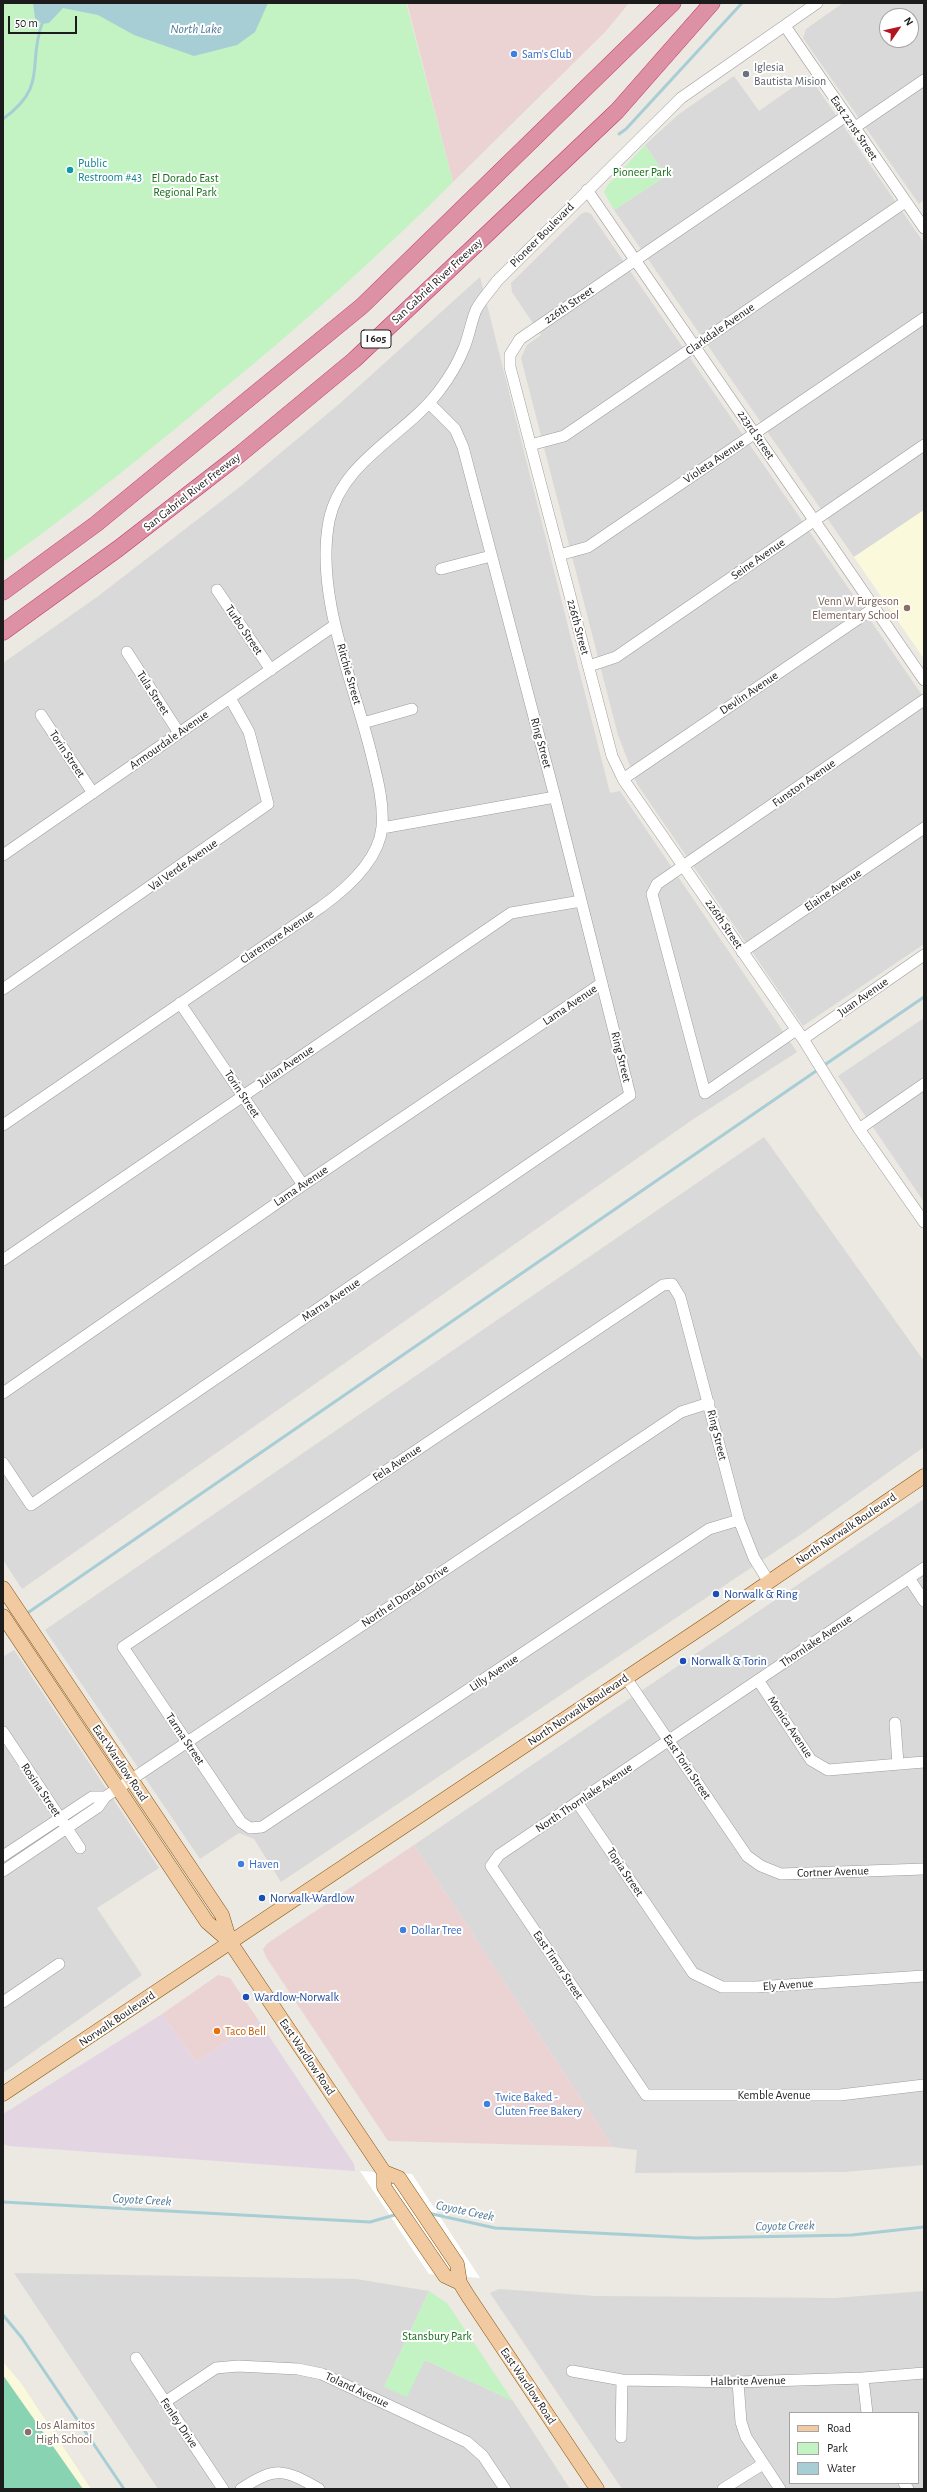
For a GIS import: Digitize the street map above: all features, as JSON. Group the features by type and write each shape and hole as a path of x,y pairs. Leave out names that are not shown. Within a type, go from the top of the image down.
{"highway":[{"name":"I 605","path":"3,592 96,524 362,306 673,3"},
{"name":"San Gabriel River Freeway","path":"3,632 119,548 239,456 354,360 617,111 712,3"}],"main road":[{"name":"North Norwalk Boulevard","path":"230,1942 769,1582 924,1476"},
{"name":"East Wardlow Road","path":"3,1588 222,1915 230,1942"},
{"name":"East Wardlow Road","path":"3,1616 207,1922 230,1942 384,2172 400,2178 457,2264 460,2283 597,2489"},
{"name":"Norwalk Boulevard","path":"3,2094 230,1942"}],"street":[{"name":"Pioneer Boulevard","path":"329,520 343,488 358,468 429,403 453,370 464,348 476,310 497,281 681,98 817,3"},
{"name":"East 221st Street","path":"785,26 905,202 922,221"},
{"path":"854,128 924,80"},
{"name":"226th Street","path":"846,116 520,339 513,346 510,355 510,367 589,666 607,741 623,779 799,1035 859,1129 922,1217"},
{"name":"223rd Street","path":"587,190 924,680"},
{"name":"Clarkdale Avenue","path":"530,445 564,436 905,202"},
{"name":"Violeta Avenue","path":"559,555 588,547 924,318"},
{"name":"Ring Street","path":"429,403 455,429 463,447 555,797 630,1095"},
{"name":"Seine Avenue","path":"589,666 616,657 924,445"},
{"name":"Ritchie Street","path":"329,520 325,563 335,624 380,786 382,828"},
{"path":"441,569 491,556"},
{"name":"Turbo Street","path":"217,590 271,670"},
{"name":"Devlin Avenue","path":"623,779 874,608"},
{"name":"Armourdale Avenue","path":"3,854 271,670 335,624"},
{"name":"Tula Street","path":"127,652 179,733"},
{"name":"Val Verde Avenue","path":"3,989 268,804 249,732 230,698"},
{"name":"Funston Avenue","path":"799,1035 705,1093 652,894 657,884 924,700"},
{"path":"363,723 412,709"},
{"name":"Torin Street","path":"41,715 93,792"},
{"path":"382,828 555,797"},
{"name":"Claremore Avenue","path":"3,1125 342,892 356,878 372,853 382,828"},
{"name":"Elaine Avenue","path":"742,952 924,828"},
{"name":"Julian Avenue","path":"3,1260 512,913 581,901"},
{"name":"Juan Avenue","path":"799,1035 924,955"},
{"name":"Lama Avenue","path":"3,1393 303,1185 602,983"},
{"name":"Torin Street","path":"180,1003 303,1185"},
{"path":"859,1129 924,1084"},
{"name":"Marna Avenue","path":"3,1463 31,1505 630,1095"},
{"name":"Ring Street","path":"672,1284 680,1297 739,1520 754,1558 769,1582"},
{"name":"Fela Avenue","path":"122,1647 663,1285 672,1284"},
{"name":"North el Dorado Drive","path":"3,1870 98,1807 105,1797 131,1779 681,1412 709,1402"},
{"name":"Lilly Avenue","path":"250,1828 262,1827 709,1529 739,1520"},
{"name":"Thornlake Avenue","path":"669,1741 924,1568"},
{"path":"909,1578 924,1601"},
{"name":"Tarma Street","path":"122,1647 241,1822 250,1828"},
{"name":"East Torin Street","path":"626,1678 747,1856"},
{"name":"Monica Avenue","path":"758,1680 811,1760 828,1770 924,1762"},
{"path":"895,1723 898,1764"},
{"name":"Rosina Street","path":"3,1732 80,1848"},
{"name":"North Thornlake Avenue","path":"499,1855 669,1741"},
{"name":"North el Dorado Drive","path":"3,1856 92,1797 105,1797"},
{"name":"Topia Street","path":"577,1802 672,1942"},
{"path":"20,1844 27,1855"},
{"name":"East Timor Street","path":"499,1855 490,1866 633,2076"},
{"name":"Cortner Avenue","path":"747,1856 761,1866 781,1874 924,1869"},
{"name":"Ely Avenue","path":"672,1942 693,1973 722,1987 756,1987 924,1976"},
{"path":"3,2002 59,1964"},
{"name":"Kemble Avenue","path":"633,2076 646,2095 840,2095 924,2085"},
{"name":"Fenley Drive","path":"136,2358 223,2489"},
{"name":"Toland Avenue","path":"165,2402 216,2368 265,2367 322,2374 467,2442 483,2456 505,2489"},
{"name":"Halbrite Avenue","path":"572,2371 622,2380 738,2382 864,2378 924,2373"},
{"path":"864,2378 867,2412"},
{"path":"621,2437 622,2380"},
{"path":"738,2382 741,2422 746,2437 780,2489"},
{"path":"723,2489 763,2464"},
{"path":"241,2489 259,2477 277,2471 297,2476 319,2489"}],"shaded area":[{"path":"407,3 629,3 606,31 453,182"},
{"path":"843,3 924,3 924,200 919,204 803,38 806,29"},
{"path":"734,76 759,111 809,76 924,243 924,510 854,557 614,210 666,176 645,145 679,114"},
{"path":"586,212 591,214 924,698 924,944 803,1026 637,784 618,735 521,358 527,345 541,335 512,292 511,283 581,214"},
{"path":"480,277 610,793 620,791 797,1052 692,1120 22,1589 3,1560 3,663 97,597 241,486 338,405"},
{"name":"Venn W Furgeson Elementary School","path":"924,510 924,659 854,557"},
{"path":"924,1018 924,1202 838,1076"},
{"path":"764,1137 924,1361 924,1447 803,1533 281,1882 254,1839 239,1833 200,1859 45,1630"},
{"path":"924,1499 924,2165 844,2172 635,2173 637,2150 613,2147 414,1845"},
{"path":"14,1650 159,1868 97,1908 142,1975 3,2073 3,1657"},
{"path":"414,1845 613,2147 388,2141 266,1957 263,1949 268,1943"},
{"path":"218,1975 230,1978 259,2021 196,2062 162,2014"},
{"path":"162,2014 196,2062 259,2021 354,2164 355,2171 9,2146 3,2144 3,2114"},
{"path":"14,2273 356,2279 429,2291 384,2387 425,2360 513,2401 570,2489 158,2489"},
{"path":"499,2289 596,2296 835,2298 924,2291 924,2489 622,2489 490,2293"},
{"name":"Los Alamitos High School","path":"3,2362 21,2383 91,2489 3,2489"}],"green space":[{"name":"El Dorado East Regional Park","path":"3,3 406,3 453,182 338,291 278,343 112,480 3,562"},
{"name":"Pioneer Park","path":"645,145 666,176 614,210 604,192 607,186"},
{"name":"Stansbury Park","path":"429,2291 447,2303 513,2401 425,2360 407,2397 384,2387"},
{"name":"Los Alamitos High School","path":"3,2375 83,2489 3,2489"}],"water":[{"name":"North Lake","path":"33,3 268,3 255,32 237,45 194,56 134,35 98,15 63,8 49,23 42,24 35,18"}],"pier":[{"path":"360,2171 412,2174 480,2278 429,2274"}],"waterway":[{"path":"619,134 626,129 742,3"},
{"path":"3,119 17,107 26,96 32,85 38,38 42,24"},
{"path":"823,1066 924,997"},
{"path":"26,1614 819,1069"},
{"name":"Coyote Creek","path":"3,2202 370,2222 398,2214"},
{"name":"Coyote Creek","path":"428,2213 495,2228 696,2238 852,2235 924,2227"},
{"path":"3,2315 22,2338 124,2489"}],"place":[{"name":"Sam's Club","path":"514,54"},
{"name":"Iglesia Bautista Mision","path":"746,74"},
{"name":"Public Restroom #43","path":"70,170"},
{"name":"Venn W Furgeson Elementary School","path":"907,608"},
{"name":"Norwalk & Ring","path":"716,1594"},
{"name":"Norwalk & Torin","path":"683,1661"},
{"name":"Haven","path":"241,1864"},
{"name":"Norwalk-Wardlow","path":"262,1898"},
{"name":"Dollar Tree","path":"403,1930"},
{"name":"Wardlow-Norwalk","path":"246,1997"},
{"name":"Taco Bell","path":"217,2031"},
{"name":"Twice Baked - Gluten Free Bakery","path":"487,2104"},
{"name":"Los Alamitos High School","path":"28,2432"}]}
